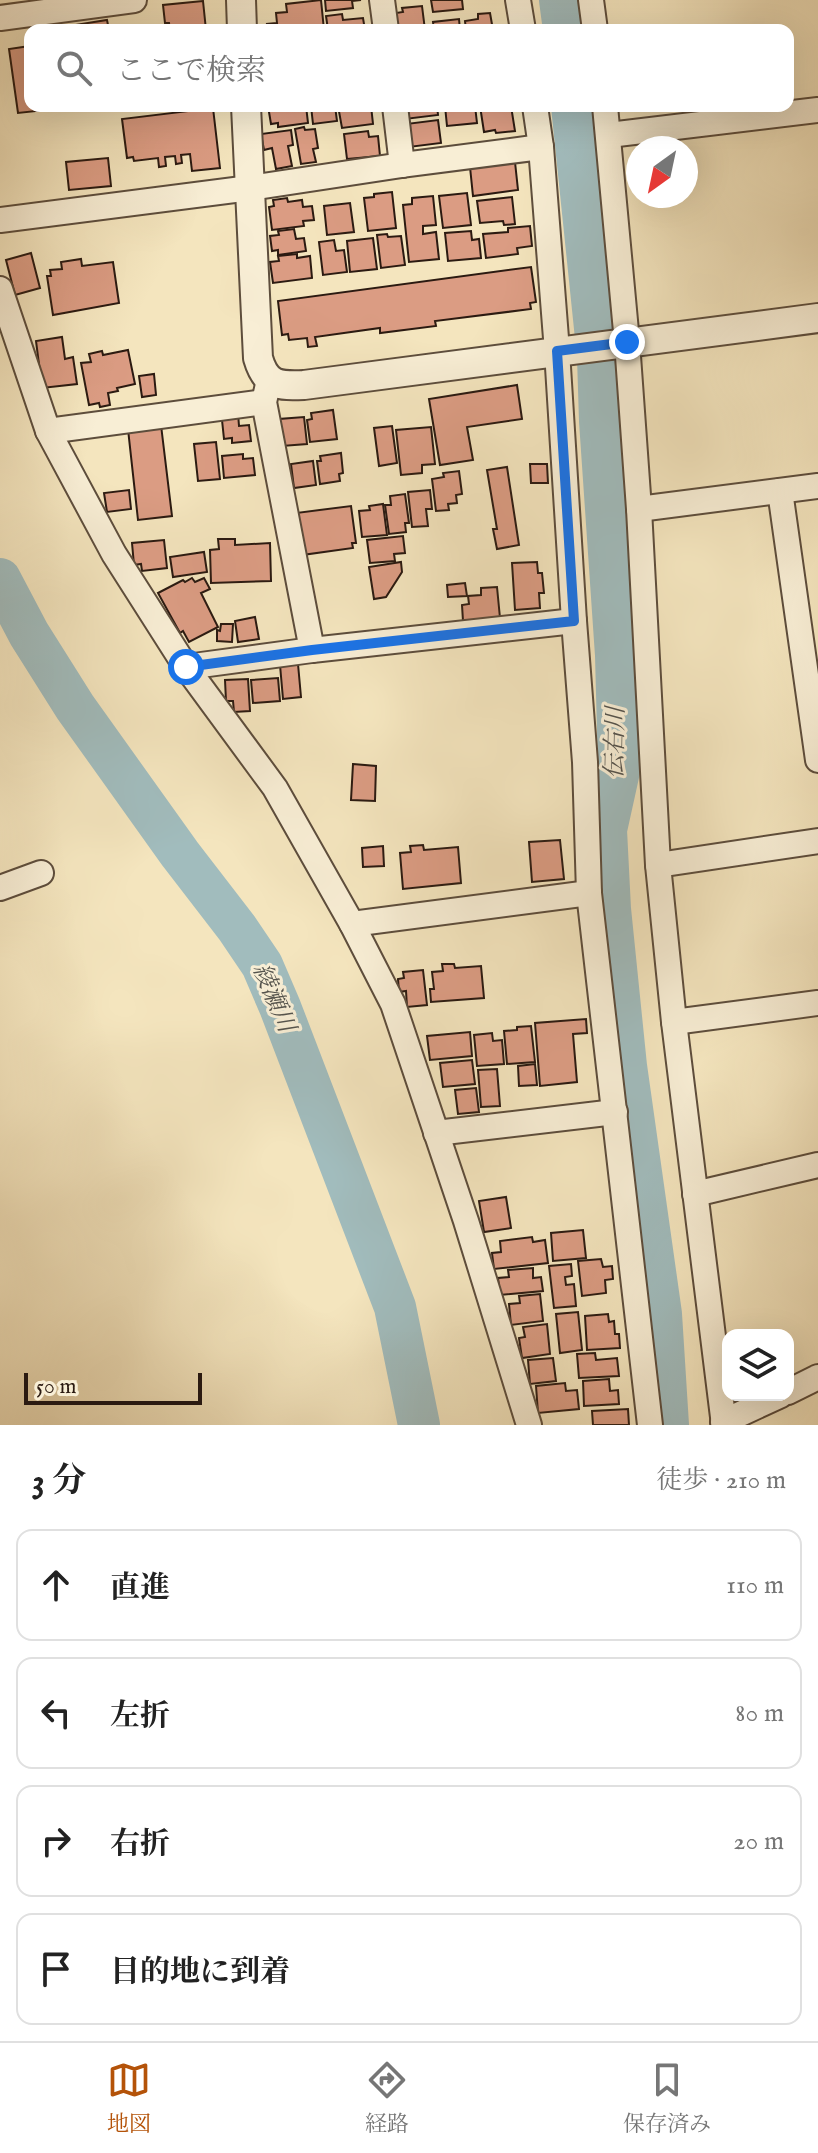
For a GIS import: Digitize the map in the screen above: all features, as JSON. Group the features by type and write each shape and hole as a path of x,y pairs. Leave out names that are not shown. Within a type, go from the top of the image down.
{"street":[{"path":"0,18 134,0"},
{"path":"241,0 242,24"},
{"path":"382,0 385,24"},
{"path":"518,0 522,24"},
{"path":"591,0 594,24"},
{"path":"609,135 818,110"},
{"path":"246,112 258,358 312,650"},
{"path":"396,112 402,165"},
{"path":"536,112 566,350 574,621 585,762 589,893 650,1425"},
{"path":"606,112 621,343 639,509 658,865 674,1022 724,1424 769,1401"},
{"path":"0,220 541,147"},
{"path":"0,289 48,431 114,554 186,667 275,788 393,1004 466,1221 529,1425"},
{"path":"48,431 281,386 818,318"},
{"path":"639,509 818,486"},
{"path":"780,491 810,654 818,760"},
{"path":"186,667 574,621"},
{"path":"658,865 818,841"},
{"path":"0,888 41,873"},
{"path":"352,924 589,893"},
{"path":"674,1022 818,1003"},
{"path":"436,1133 615,1112"},
{"path":"695,1194 818,1165"},
{"path":"794,1389 818,1377"}],"building":[{"path":"321,0 323,24 267,24 277,23 276,13 287,12 286,4"},
{"path":"325,0 361,0 352,1 353,8 326,11"},
{"path":"431,0 462,0 463,9 433,12"},
{"path":"203,1 205,24 165,23 163,5"},
{"path":"422,6 424,24 390,24 389,14 403,12 402,8"},
{"path":"490,13 492,24 465,24 465,21 478,19 478,14"},
{"path":"342,14 343,20 363,18 364,24 327,24 326,16"},
{"path":"459,19 459,24 433,24"},
{"path":"107,20 108,24 81,24"},
{"path":"24,47 24,112 27,112 18,113 9,49"},
{"path":"180,112 213,112 220,168 192,171 190,154 181,155 182,163 176,164 175,156 165,157 166,166 159,167 158,158 134,161 133,157 127,158 122,119"},
{"path":"269,112 307,112 308,123 278,127 278,123 271,124"},
{"path":"312,112 336,112 337,121 313,124"},
{"path":"339,112 372,112 373,124 342,128"},
{"path":"404,112 438,112 438,115 405,119"},
{"path":"446,112 476,112 477,123 447,126"},
{"path":"481,112 512,112 515,131 484,132"},
{"path":"438,120 441,143 409,147 406,124"},
{"path":"304,127 305,130 315,129 318,148 313,149 316,162 301,164 295,129"},
{"path":"291,130 293,145 288,146 292,166 276,169 272,148 264,150 261,134"},
{"path":"368,131 369,137 378,136 380,156 347,159 344,134"},
{"path":"108,158 111,186 69,190 66,162"},
{"path":"515,162 518,190 473,196 470,167"},
{"path":"392,192 396,228 368,231 364,198"},
{"path":"467,193 471,225 443,228 439,196"},
{"path":"433,196 436,225 423,226 423,234 436,232 439,259 409,262 403,205 412,204 412,198"},
{"path":"512,197 515,224 504,225 503,221 480,223 477,201"},
{"path":"287,198 288,202 302,200 303,207 312,206 314,220 303,221 304,226 272,230 269,207 274,206 273,200"},
{"path":"350,203 354,232 327,235 324,206"},
{"path":"530,226 532,246 517,248 518,254 486,258 483,234"},
{"path":"294,229 296,239 304,238 306,251 278,255 278,250 272,251 270,236 279,235 278,231"},
{"path":"471,231 472,240 479,239 481,258 448,261 445,233"},
{"path":"387,234 388,237 401,236 405,265 381,268 377,235"},
{"path":"373,238 377,269 350,272 347,241"},
{"path":"334,240 336,251 344,250 347,272 323,275 319,242"},
{"path":"31,253 40,288 15,295 6,260"},
{"path":"297,254 297,258 310,256 312,278 273,283 270,262 279,261 278,256"},
{"path":"81,259 82,266 113,262 119,303 53,315 47,276 51,276 50,270 62,269 61,262"},
{"path":"531,267 536,302 530,303 531,309 435,321 436,326 380,333 380,328 315,337 317,346 308,347 307,338 289,340 288,334 282,335 278,301"},
{"path":"62,337 65,359 73,357 77,384 42,388 36,341"},
{"path":"128,350 135,384 108,393 110,405 89,405 81,363 91,362 89,354 102,351 103,355"},
{"path":"154,374 156,395 142,397 139,376"},
{"path":"517,385 522,419 467,427 473,460 440,465 429,399"},
{"path":"333,410 337,439 310,442 307,420 312,419 311,413"},
{"path":"238,413 239,426 249,425 251,441 232,443 232,438 224,439 222,420 226,420 226,415"},
{"path":"304,417 307,444 282,446 279,419"},
{"path":"161,425 172,516 138,520 128,429"},
{"path":"392,426 397,463 379,466 374,428"},
{"path":"431,427 435,464 422,465 422,473 401,475 396,430"},
{"path":"216,442 220,479 198,481 194,444"},
{"path":"341,453 343,473 339,474 340,481 320,484 317,461 321,461 320,456"},
{"path":"243,454 243,459 253,458 255,475 224,478 222,456"},
{"path":"313,461 316,485 294,488 291,464"},
{"path":"530,464 547,464 548,483 531,483"},
{"path":"507,467 519,545 497,549 493,529 497,529 487,470"},
{"path":"459,471 462,494 456,495 457,503 448,504 449,510 436,511 432,479 444,477 443,473"},
{"path":"129,490 131,509 107,512 104,493"},
{"path":"430,490 432,509 426,509 428,526 412,527 408,492"},
{"path":"405,494 409,523 405,523 406,532 389,534 385,505 391,505 390,496"},
{"path":"383,504 387,535 362,537 359,511"},
{"path":"351,506 356,543 352,543 353,548 302,555 296,513"},
{"path":"403,536 405,553 394,554 395,561 370,563 367,540"},
{"path":"218,539 235,539 235,545 270,543 271,581 211,583 210,550 219,549"},
{"path":"164,540 167,568 142,571 141,564 134,565 132,543"},
{"path":"204,552 207,572 173,577 170,557"},
{"path":"401,562 402,572 386,597 374,599 369,567"},
{"path":"537,562 538,573 542,573 544,593 539,593 540,608 515,610 512,563"},
{"path":"192,578 195,582 204,578 210,589 201,593 218,627 189,642 183,631 180,633 158,593"},
{"path":"465,583 467,596 448,597 447,585"},
{"path":"497,587 500,618 463,621 462,605 469,604 468,596 481,595 481,588"},
{"path":"255,617 259,639 238,642 235,621"},
{"path":"221,624 233,624 232,642 217,641 217,630 220,631"},
{"path":"298,664 301,697 283,699 280,665"},
{"path":"278,678 280,701 253,703 251,680"},
{"path":"248,679 250,711 234,712 233,701 226,701 225,680"},
{"path":"353,764 376,766 375,801 351,800"},
{"path":"560,840 564,879 532,882 529,842"},
{"path":"423,845 424,850 458,847 461,883 403,889 400,853 411,852 410,846"},
{"path":"383,846 384,866 363,867 362,848"},
{"path":"442,964 454,964 455,968 481,966 484,998 431,1002 430,989 434,989 432,972 443,971"},
{"path":"423,970 427,1005 407,1007 406,991 399,992 398,979 404,978 403,972"},
{"path":"586,1019 587,1033 573,1034 577,1082 540,1086 535,1023"},
{"path":"531,1026 535,1062 507,1064 504,1031"},
{"path":"470,1032 472,1056 430,1060 427,1036"},
{"path":"492,1033 493,1041 502,1040 504,1064 477,1066 474,1035"},
{"path":"472,1060 475,1084 443,1087 440,1063"},
{"path":"535,1064 537,1085 519,1086 518,1066"},
{"path":"497,1069 500,1106 481,1107 478,1070"},
{"path":"476,1088 479,1112 458,1114 455,1090"},
{"path":"506,1197 511,1228 484,1232 479,1201"},
{"path":"583,1230 586,1258 553,1261 551,1233"},
{"path":"532,1237 533,1242 545,1240 548,1263 494,1269 492,1253 501,1252 500,1241"},
{"path":"601,1259 603,1267 612,1266 613,1279 605,1280 606,1293 582,1296 578,1261"},
{"path":"571,1264 572,1276 565,1277 566,1285 574,1284 576,1306 554,1308 549,1266"},
{"path":"533,1268 533,1278 541,1277 543,1291 500,1295 498,1278 509,1277 508,1270"},
{"path":"540,1294 543,1321 511,1325 509,1304 520,1303 519,1296"},
{"path":"578,1312 582,1350 560,1353 556,1314"},
{"path":"608,1314 609,1322 614,1321 615,1334 619,1334 620,1348 587,1350 585,1316"},
{"path":"547,1324 550,1354 522,1358 519,1338 525,1337 523,1327"},
{"path":"595,1353 596,1360 617,1358 619,1376 579,1378 577,1354"},
{"path":"553,1358 556,1381 530,1384 528,1360"},
{"path":"609,1379 610,1391 618,1390 619,1404 584,1406 583,1381"},
{"path":"565,1383 566,1391 577,1390 579,1409 538,1413 536,1386"},
{"path":"628,1409 629,1425 593,1425 592,1411"}],"waterway":[{"name":"伝右川","path":"560,0 563,24"},
{"name":"伝右川","path":"573,112 598,357 616,655 619,771 606,830 610,909 626,1066 661,1314 668,1425"},
{"name":"綾瀬川","path":"0,579 29,634 75,707 262,965 395,1307 419,1425"}],"route":[{"path":"186,667 574,621 557,351 627,342"}]}
